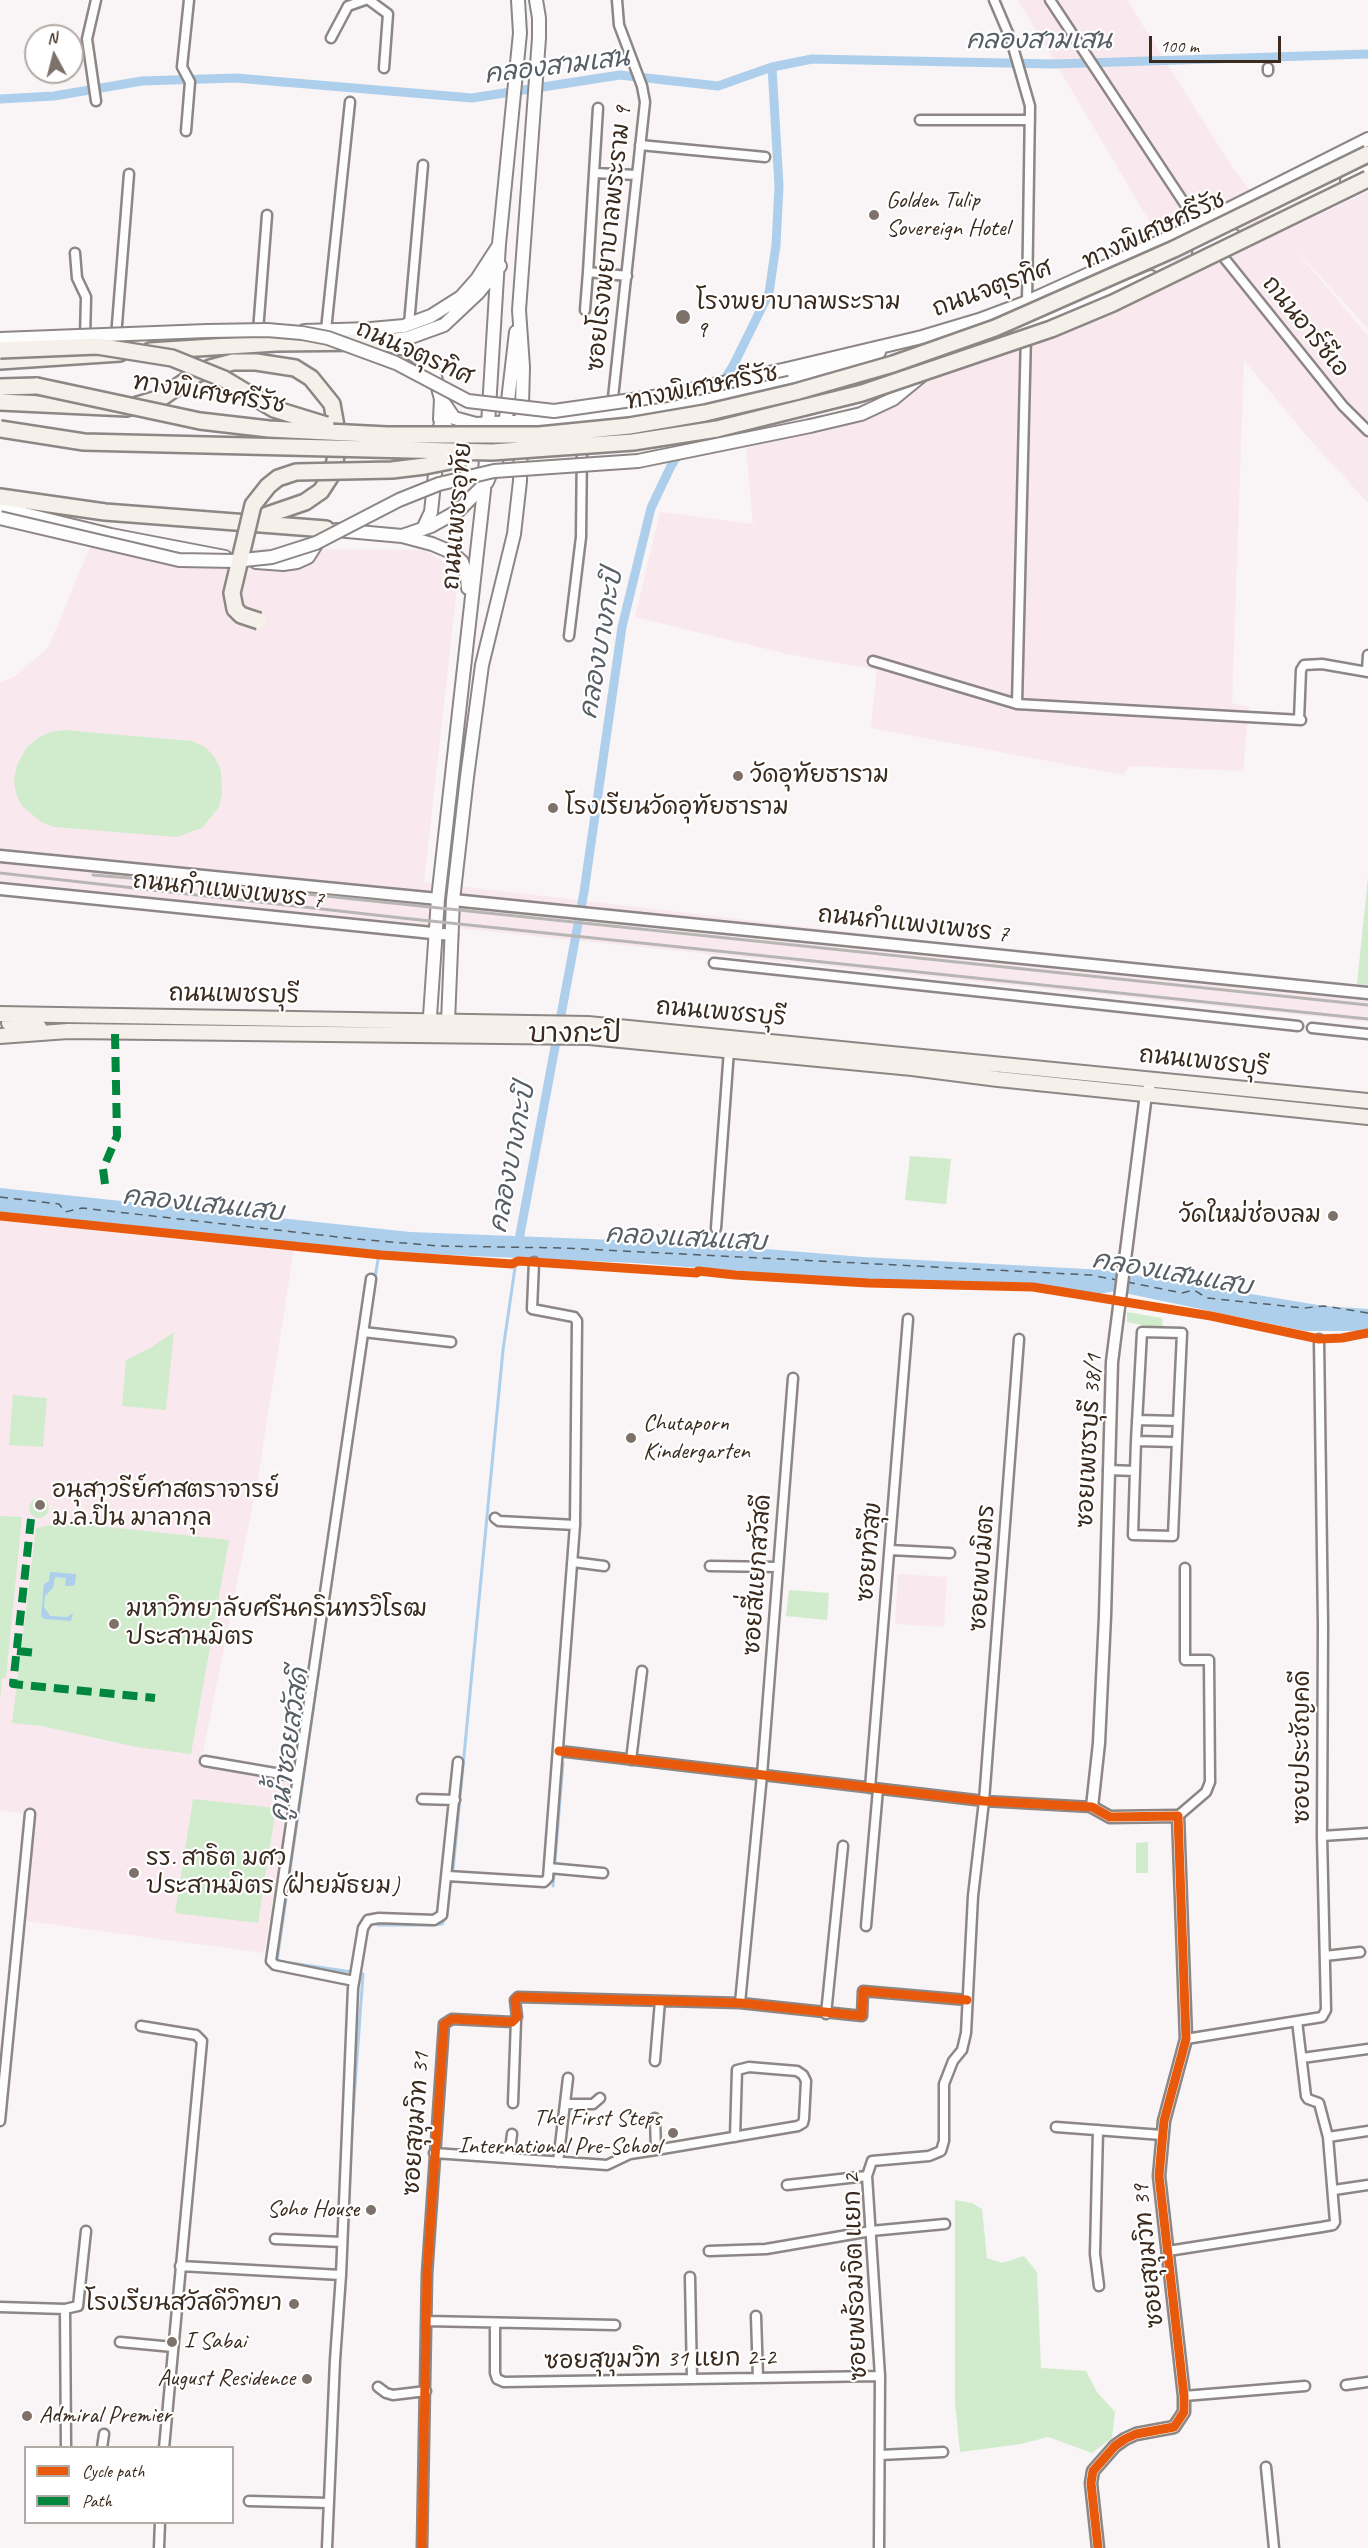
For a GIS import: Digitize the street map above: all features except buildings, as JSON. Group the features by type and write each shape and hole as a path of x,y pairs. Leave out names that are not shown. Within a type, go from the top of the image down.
{"highway":[{"name":"ทางพิเศษศรีรัช","path":"0,387 37,386 200,421 269,429 387,435 539,435 629,426 705,413 795,392 892,364 995,328 1174,249 1368,154"},
{"name":"ทางพิเศษศรีรัช","path":"0,429 84,442 494,447 643,441 728,426 862,393 994,350 1113,303 1368,179"},
{"path":"0,362 276,343 374,342"},
{"path":"0,402 127,408 146,404 161,398 193,376 210,368 233,362 276,343"},
{"path":"0,350 97,346 172,358 224,379 274,409 319,424 387,435"},
{"path":"233,362 273,363 295,368 311,378 332,404 339,443 332,474 321,492 305,502 244,523"},
{"path":"259,621 241,615 235,609 232,593 253,505 259,495 278,478 296,472 392,470 425,466 494,447"},
{"path":"0,496 66,508 326,529"}],"main road":[{"name":"ถนนเพชรอุทัย","path":"494,447 488,424 500,266 499,244 520,33 518,0"},
{"name":"ถนนเพชรอุทัย","path":"448,1022 453,900 482,665 514,534 520,460 523,367 519,310 537,73 539,18 536,0"},
{"path":"539,18 542,0"},
{"name":"ถนนจตุรทิศ","path":"441,399 454,418 488,424 521,423 612,414 668,405 779,382 844,365 1027,302 1198,224 1368,139"},
{"name":"ถนนจตุรทิศ","path":"441,419 452,435 494,447 640,435 752,414 931,367 1144,280 1368,171"},
{"name":"ถนนจตุรทิศ","path":"0,340 371,329 409,324 431,316 461,297 477,279 499,244"},
{"path":"374,342 408,338 444,325 478,293 500,266"},
{"path":"402,536 423,529 458,511 484,484 494,447 505,424 519,310"},
{"name":"ถนนจตุรทิศ","path":"0,340 207,331 267,330 302,333 328,338 396,363 468,401 554,411 667,395 922,337"},
{"path":"374,342 405,349 423,361 434,373 441,399 431,512 423,529"},
{"name":"ถนนจตุรทิศ","path":"0,518 179,560 234,561 272,557 316,543 399,500 439,484 494,471 638,461 861,414 893,399 931,367"},
{"path":"612,414 614,437"},
{"path":"520,460 555,443"},
{"name":"ถนนเพชรอุทัย","path":"429,1028 438,899 484,484"},
{"path":"0,508 111,535 283,564 297,562 308,557 326,529 402,536 451,552 462,562 467,577 470,613"},
{"path":"432,988 438,995 443,995 450,988"},
{"name":"ถนนเพชรบุรี","path":"3,1020 67,1015 429,1028 553,1036 570,1029 1368,1101"},
{"name":"ถนนเพชรบุรี","path":"3,1020 68,1031"},
{"name":"ถนนเพชรบุรี","path":"0,1036 68,1031 429,1028 448,1022 555,1022 570,1029 729,1050 814,1052 1146,1094 1368,1117"}],"street":[{"path":"95,99 87,39 96,0"},
{"path":"186,131 190,85 183,69 189,0"},
{"path":"331,38 348,6 367,0 388,14 384,68"},
{"name":"ซอยโรงพยาบาลพระราม 9","path":"612,414 645,102 642,86 619,25 617,0"},
{"path":"994,0 1011,40 1030,106 1027,302"},
{"name":"ถนนอาร์ซีเอ","path":"1050,0 1198,224 1343,406 1368,431"},
{"path":"326,330 350,102"},
{"path":"585,310 597,108"},
{"path":"920,120 1030,120"},
{"path":"640,145 765,157"},
{"path":"409,324 423,165"},
{"path":"594,173 637,175"},
{"path":"116,337 129,174"},
{"path":"258,332 267,215"},
{"path":"75,253 77,278 86,297 85,338"},
{"path":"588,272 627,276"},
{"path":"1017,704 1026,328"},
{"path":"569,636 581,537 582,440"},
{"path":"873,662 1017,704 1300,720 1301,670 1304,665 1322,664 1368,671 1368,655"},
{"name":"ถนนกำแพงเพชร 7","path":"0,856 438,899"},
{"name":"ถนนกำแพงเพชร 7","path":"0,889 452,935"},
{"name":"ถนนกำแพงเพชร 7","path":"453,900 1368,993"},
{"path":"714,963 1298,1026"},
{"path":"1312,1028 1368,1034"},
{"path":"716,1228 729,1050"},
{"name":"ซอยเพชรบุรี 38/1","path":"1092,1807 1099,1743 1105,1616 1112,1373 1146,1094 1152,1080"},
{"path":"448,1876 544,1882 553,1868 575,1525 577,1322 574,1317 532,1309 534,1262"},
{"path":"354,1981 275,1965 272,1962 298,1777 367,1333 371,1279"},
{"name":"ซอยทวีสุข","path":"866,1926 890,1550 908,1319"},
{"path":"1142,1332 1182,1334 1173,1536 1133,1535 1137,1420 1142,1332"},
{"path":"367,1333 451,1342"},
{"name":"ซอยพบมิตร","path":"967,2000 973,1896 984,1801 1019,1339"},
{"name":"ซอยประชัญคดี","path":"1186,2039 1322,2017 1325,2014 1319,1339"},
{"name":"ซอยสี่แยกสวัสดี","path":"762,1775 793,1377"},
{"path":"1137,1420 1178,1421"},
{"path":"1136,1441 1177,1442"},
{"path":"1108,1470 1135,1471"},
{"path":"495,1518 499,1521 575,1525"},
{"path":"890,1550 950,1553"},
{"path":"573,1562 604,1566"},
{"path":"710,1566 778,1568"},
{"path":"559,1751 984,1801 1092,1807 1110,1817 1178,1816 1206,1792 1210,1782 1209,1660 1185,1660 1185,1568"},
{"path":"631,1760 642,1671"},
{"path":"204,1761 298,1777"},
{"path":"327,2548 354,1981 365,1923 368,1920 379,1918 438,1919 444,1908 458,1762"},
{"path":"740,2003 762,1775"},
{"path":"422,1799 454,1800"},
{"path":"0,2121 30,1814"},
{"name":"ซอยสุขุมวิท 39","path":"1098,2548 1091,2483 1093,2471 1115,2446 1125,2439 1136,2434 1169,2429 1177,2424 1184,2412 1159,2176 1162,2135 1186,2039 1178,1816"},
{"path":"1322,1836 1368,1833"},
{"path":"826,2014 843,1846"},
{"path":"553,1868 603,1873"},
{"path":"1325,1956 1360,1952"},
{"path":"513,2103 515,2000 518,1996 740,2003 826,2014 862,2016 863,1991 967,2000"},
{"name":"ซอยพร้อมจิต แยก 2","path":"879,2548 880,2376 867,2176 872,2161 929,2156 941,2151 944,2140 944,2084 946,2073 964,2043 967,2000"},
{"path":"655,2061 660,2001"},
{"name":"ซอยสุขุมวิท 31","path":"422,2548 427,2321 434,2152 444,2024 452,2019 516,2020"},
{"path":"1168,2251 1333,2225 1335,2222 1328,2138 1319,2103 1306,2096 1297,2021"},
{"path":"141,2026 196,2035 202,2041 164,2446"},
{"path":"1302,2058 1368,2049"},
{"path":"434,2152 607,2165 630,2154 798,2127 803,2123 806,2081 803,2075 797,2071 741,2067 738,2070 735,2137"},
{"path":"558,2162 568,2078"},
{"path":"565,2104 593,2104 600,2098"},
{"path":"655,2118 656,2150"},
{"path":"1056,2127 1162,2135"},
{"path":"1098,2130 1095,2254 1099,2286"},
{"path":"1328,2138 1368,2131"},
{"path":"509,2158 512,2134"},
{"path":"787,2185 867,2176"},
{"path":"1334,2190 1368,2185"},
{"path":"709,2251 766,2249 871,2231 945,2224"},
{"path":"0,2307 64,2309 80,2305 86,2231"},
{"path":"275,2239 342,2242"},
{"path":"180,2266 341,2276"},
{"path":"690,2277 692,2379"},
{"path":"64,2309 66,2446"},
{"path":"756,2316 758,2378"},
{"path":"427,2321 615,2325"},
{"name":"ซอยสุขุมวิท 31 แยก 2-2","path":"495,2323 495,2373 497,2379 504,2382 880,2376"},
{"path":"120,2342 173,2347"},
{"path":"1346,2385 1368,2382"},
{"path":"1184,2396 1305,2385"},
{"path":"378,2387 393,2395 426,2391"},
{"path":"102,2446 104,2434"},
{"path":"880,2455 943,2452"},
{"path":"1266,2467 1274,2548"},
{"path":"249,2500 329,2503"},
{"path":"159,2548 160,2524"}],"shaded area":[{"path":"1018,0 1127,0 1234,170 1282,232 1368,192 1368,329 1288,241 1368,336 1368,503 1311,441 1244,360 1232,703 1249,707 1243,771 1130,766 1123,775 871,728 877,670 787,654 635,617 660,512 753,524 746,448 863,420 899,404 927,380 1186,276 1154,229"},
{"path":"90,547 424,550 445,562 457,587 424,882 1368,993 1368,1022 0,881 0,683 15,676 48,648"},
{"name":"มหาวิทยาลัยศรีนครินทรวิโรฒ ประสานมิตร","path":"0,1219 294,1249 257,1484 200,1766 293,1781 264,1953 19,1920 33,1815 0,1810"},
{"path":"898,1574 947,1577 944,1627 895,1624"}],"green space":[{"path":"64,730 192,741 205,747 214,756 221,771 222,794 219,807 202,828 177,837 54,827 41,822 21,805 14,781 17,765 26,748 38,738 50,732"},
{"path":"1368,877 1368,985 1357,984"},
{"path":"910,1156 951,1159 946,1204 905,1200"},
{"path":"1127,1312 1162,1318 1163,1329 1127,1322"},
{"path":"174,1332 166,1410 122,1406 126,1360"},
{"path":"13,1395 47,1398 43,1447 9,1445"},
{"path":"39,1498 46,1501 49,1508 46,1515 39,1518 32,1515 29,1508 32,1501"},
{"path":"0,1516 22,1517 6,1678 2,1678 0,1699"},
{"path":"63,1522 229,1540 191,1754 136,1747 42,1726 12,1723 36,1528"},
{"path":"789,1590 829,1593 827,1620 786,1616"},
{"path":"193,1799 276,1808 258,1923 175,1913"},
{"path":"1148,1842 1148,1873 1136,1873 1136,1843"},
{"path":"955,2200 972,2203 982,2209 987,2258 1002,2263 1024,2256 1037,2272 1041,2368 1086,2371 1097,2392 1115,2412 1112,2438 1092,2453 1048,2437 1021,2444 960,2452 955,2402"}],"water":[{"path":"0,1188 410,1232 693,1243 863,1257 1105,1270 1324,1306 1368,1309 1368,1331 1305,1331 1115,1291 1100,1294 1033,1283 861,1280 635,1263 379,1252 0,1215"},
{"path":"50,1572 76,1574 75,1585 70,1586 65,1586 66,1578 55,1577 53,1588 45,1596 44,1607 50,1616 67,1617 73,1613 71,1621 44,1619 41,1616 44,1584 49,1581"}],"waterway":[{"name":"คลองสามเสน","path":"0,99 54,96 142,81 236,78 472,98 620,75 718,86 772,67 812,59 1054,64 1368,54"},
{"name":"คลองบางกะปิ","path":"721,385 733,366 769,293 776,245 779,186 772,67"},
{"name":"คลองบางกะปิ","path":"518,1245 584,892 622,627 651,508 671,466 692,433"},
{"name":"คูน้ำซอยสวัสดี","path":"374,1283 380,1248"},
{"name":"คูน้ำซอยสวัสดี","path":"453,1870 503,1350 517,1254"},
{"name":"คูน้ำซอยสวัสดี","path":"352,1972 277,1961 372,1299"},
{"name":"คูน้ำซอยสวัสดี","path":"553,1886 563,1763"},
{"name":"คูน้ำซอยสวัสดี","path":"378,1925 433,1925 442,1924 444,1921"},
{"name":"คูน้ำซอยสวัสดี","path":"346,2263 352,2128 363,1974 361,1974"},
{"name":"คูน้ำซอยสวัสดี","path":"342,2329 344,2285"}],"ferry route":[{"path":"0,1197 59,1204 65,1212 82,1208 356,1239 439,1246 564,1248 1091,1275 1117,1280"},
{"path":"1127,1282 1182,1293 1194,1290 1207,1298 1304,1308 1324,1306 1368,1313"}],"railway":[{"path":"0,873 402,918 1368,1019"},
{"path":"93,875 229,886 1368,1005"}],"marked path":[{"path":"105,1184 103,1169 117,1136 115,1033"},
{"path":"31,1519 13,1684 155,1698"},
{"path":"17,1651 36,1653"}],"cycle path":[{"path":"0,1216 381,1255 512,1264 518,1261 697,1273 698,1271 868,1283 1033,1287 1211,1316 1319,1339 1342,1338 1368,1333"},
{"path":"559,1751 984,1801 1092,1807 1110,1817 1178,1816 1186,2039 1164,2121 1159,2176 1184,2412 1174,2427 1136,2434 1125,2439 1115,2446 1093,2471 1091,2483 1098,2548"},
{"path":"422,2548 427,2274 444,2024 452,2019 512,2022 517,2017 515,2000 518,1997 740,2003 862,2016 863,1991 967,2000"}],"place":[{"name":"Golden Tulip Sovereign Hotel","path":"874,215"},
{"name":"โรงพยาบาลพระราม 9","path":"683,317"},
{"name":"วัดอุทัยธาราม","path":"738,776"},
{"name":"โรงเรียนวัดอุทัยธาราม","path":"553,808"},
{"name":"วัดใหม่ช่องลม","path":"1333,1216"},
{"name":"Chutaporn Kindergarten","path":"631,1438"},
{"name":"อนุสาวรีย์ศาสตราจารย์ ม.ล.ปิ่น มาลากุล","path":"40,1505"},
{"name":"มหาวิทยาลัยศรีนครินทรวิโรฒ ประสานมิตร","path":"114,1624"},
{"name":"รร. สาธิต มศว ประสานมิตร (ฝ่ายมัธยม)","path":"134,1873"},
{"name":"The First Steps International Pre-School","path":"673,2133"},
{"name":"Soho House","path":"371,2210"},
{"name":"โรงเรียนสวัสดีวิทยา","path":"294,2304"},
{"name":"I Sabai","path":"172,2342"},
{"name":"August Residence","path":"307,2379"},
{"name":"Admiral Premier","path":"27,2416"}],"district":[{"name":"บางกะปิ","path":"575,1035"}],"water label":[{"name":"คลองแสนแสบ","path":"203,1205"},
{"name":"คลองแสนแสบ","path":"686,1239"},
{"name":"คลองแสนแสบ","path":"1172,1274"}]}
